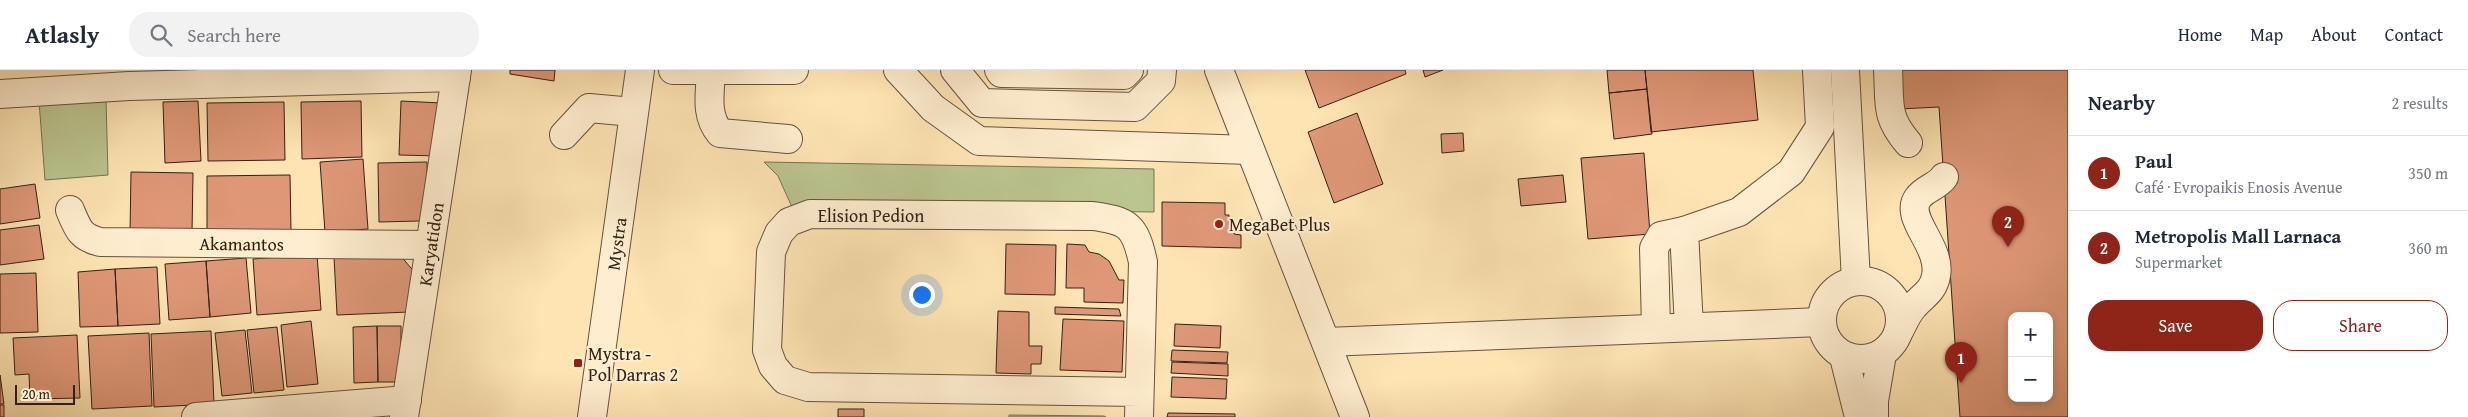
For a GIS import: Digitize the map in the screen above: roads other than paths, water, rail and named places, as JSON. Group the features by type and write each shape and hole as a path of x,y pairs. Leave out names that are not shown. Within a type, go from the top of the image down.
{"street":[{"name":"Mystra","path":"592,417 640,70"},
{"path":"673,70 794,70"},
{"path":"898,70 933,108 979,140 1250,150"},
{"path":"955,70 982,103 1135,107 1161,81 1162,70"},
{"path":"999,70 1001,73 1124,75 1129,70"},
{"path":"1219,70 1356,417"},
{"path":"1656,328 1654,248 1661,236 1684,231 1739,212 1791,172 1820,127 1817,70"},
{"path":"1845,70 1856,281"},
{"path":"704,71 709,114 713,125 720,134 788,140"},
{"path":"0,94 129,86 456,74"},
{"name":"Karyatidon","path":"405,408 456,74"},
{"path":"1848,128 1889,82"},
{"path":"1889,82 1890,118 1895,128 1908,143"},
{"path":"564,135 589,108 634,112"},
{"path":"1898,333 1900,319 1898,307 1892,296 1883,287 1871,282 1856,281 1836,289 1828,298 1822,310 1821,322 1824,336 1831,348 1844,356 1855,360 1869,360 1882,354 1892,345 1913,307 1933,288 1937,269 1933,248 1916,221 1914,204 1918,197 1938,185 1944,177"},
{"name":"Akamantos","path":"70,210 76,227 86,238 100,242 430,245"},
{"name":"Elision Pedion","path":"810,214 1093,216 1114,219 1128,226 1138,239 1142,262 1139,404 808,387 785,380 773,366 767,350 771,252 778,233 789,222 810,214"},
{"path":"1684,231 1689,327"},
{"path":"1892,296 1910,290 1922,283 1932,272 1936,262"},
{"path":"1655,293 1687,290"},
{"path":"1326,342 1821,322"},
{"path":"1874,417 1874,401 1882,354"},
{"path":"1844,356 1859,417"},
{"path":"196,417 405,408"}],"place":[{"name":"MegaBet Plus","path":"1219,224"},
{"name":"Metropolis Mall Larnaca","path":"2008,247"},
{"name":"Mystra - Pol Darras 2","path":"578,363"},
{"name":"Paul","path":"1961,383"}]}
